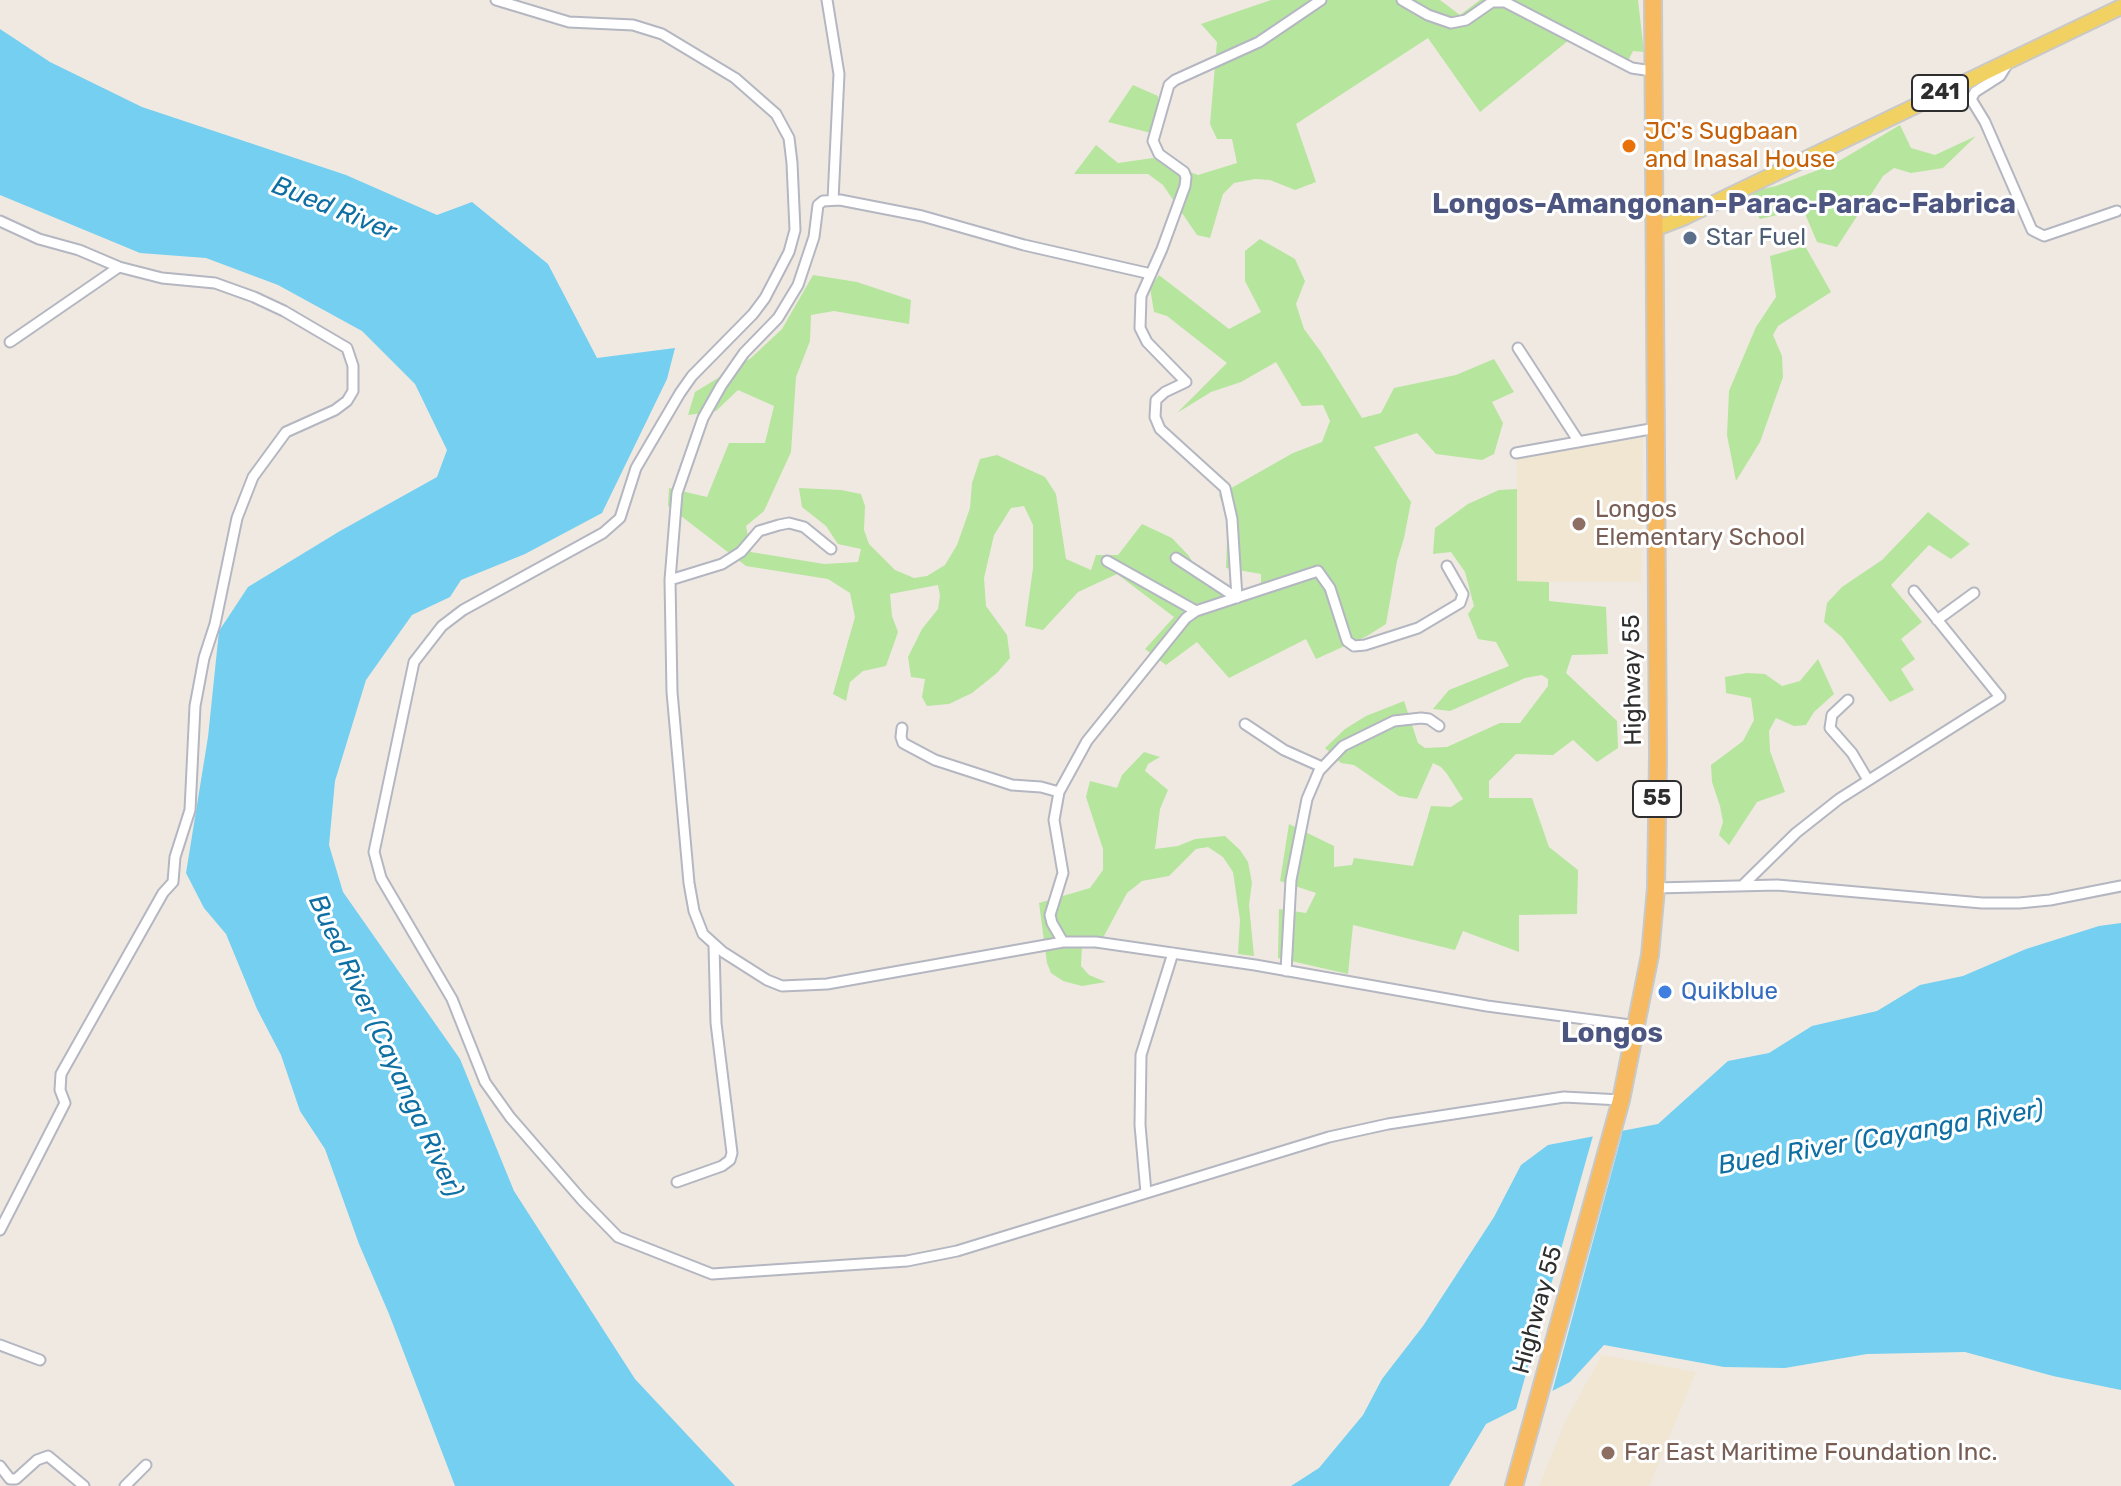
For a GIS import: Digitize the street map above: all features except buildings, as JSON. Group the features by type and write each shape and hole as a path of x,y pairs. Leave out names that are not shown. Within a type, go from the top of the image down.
{"highway":[{"name":"Highway 55","path":"1514,1486 1621,1100 1650,955 1656,888 1656,428 1654,229 1642,69 1653,0"}],"main road":[{"name":"241","path":"1654,229 1685,217 2121,7"}],"street":[{"path":"496,0 569,22 648,28 662,34 735,78 776,114 789,138 795,230 789,252 753,314 692,376 670,410 636,468 620,518 603,533 463,610 442,626 414,662 374,852 381,878 452,999 485,1082 510,1117 618,1237 712,1274 907,1261 957,1251 1329,1137 1388,1124 1564,1097 1621,1100"},
{"path":"827,0 839,74 833,200"},
{"path":"1237,598 1232,519 1225,488 1160,429 1155,417 1156,400 1186,382 1147,342 1140,328 1141,296 1186,177 1184,172 1159,154 1153,141 1169,85 1259,42 1321,0"},
{"path":"1402,0 1428,15 1451,23 1466,20 1492,2 1505,2 1642,69"},
{"path":"2010,60 2000,76 1975,92 1971,99 1985,122 2032,230 2044,236 2117,211"},
{"path":"1151,274 1024,245 922,216 833,200 818,205 814,237 798,285 778,318 744,353 703,418 677,493 670,580 672,677 683,838 694,911 703,934 714,946 767,980 791,987 827,984 1063,942 1105,943 1487,1006 1638,1026"},
{"path":"0,221 39,239 79,250 119,267 162,278 215,283 284,311 347,348 353,366 353,391 347,401 335,410 286,432 253,477 237,518 215,624 204,658 195,706 195,764 190,810 175,857 173,882 163,893 61,1074 60,1090 65,1103 0,1230"},
{"path":"10,342 119,267"},
{"path":"1518,348 1579,442"},
{"path":"1516,453 1656,428"},
{"path":"670,580 722,564 741,552 759,531 789,523 804,527 831,549"},
{"path":"1176,558 1237,598"},
{"path":"1107,561 1196,611"},
{"path":"1063,942 1050,915 1063,873 1054,820 1059,792 1087,741 1176,629 1196,611 1318,571 1330,588 1347,641 1354,646 1365,645 1418,628 1460,603 1463,594 1447,566"},
{"path":"1743,885 1796,833 1868,780 2000,697 1914,591"},
{"path":"1937,620 1974,593"},
{"path":"1848,700 1832,715 1830,728 1852,753 1868,780"},
{"path":"1286,971 1291,880 1307,799 1322,767 1343,746 1394,721 1421,718 1439,726"},
{"path":"1245,724 1284,750 1322,767"},
{"path":"902,728 903,743 935,760 1012,785 1059,792"},
{"path":"1656,888 1777,885 1982,903 2050,900 2121,886"},
{"path":"677,1182 722,1166 730,1160 732,1153 716,1023 714,946"},
{"path":"1146,1193 1140,1125 1141,1055 1173,953"},
{"path":"0,1345 40,1360"},
{"path":"0,1466 10,1479 16,1479 37,1460 48,1456 84,1486"},
{"path":"125,1486 146,1465"}],"shaded area":[{"name":"Longos Elementary School","path":"1643,435 1641,582 1517,582 1517,457"},
{"name":"Far East Maritime Foundation Inc.","path":"1602,1355 1696,1372 1649,1486 1539,1486 1566,1420"}],"green space":[{"path":"1271,0 1440,0 1460,15 1480,0 1638,0 1644,52 1633,51 1624,69 1569,40 1480,112 1428,38 1296,124 1316,182 1295,190 1270,180 1234,183 1223,194 1210,238 1197,235 1163,185 1148,174 1074,174 1096,145 1118,163 1153,158 1198,175 1237,163 1232,139 1217,139 1210,124 1217,42 1201,24"},
{"path":"1133,85 1158,96 1159,135 1108,122"},
{"path":"1900,125 1911,148 1935,155 1976,136 1943,168 1911,173 1894,168 1883,176 1837,247 1817,242 1803,209 1760,219 1745,193 1776,186 1834,164"},
{"path":"1260,239 1295,259 1305,281 1296,304 1304,329 1362,418 1381,413 1394,388 1456,375 1494,359 1514,392 1492,402 1503,423 1494,454 1482,460 1436,454 1417,433 1374,447 1411,502 1386,624 1367,636 1316,659 1306,639 1229,678 1197,642 1166,665 1145,649 1174,617 1117,574 1078,592 1043,630 1025,626 1033,568 1033,525 1024,506 1011,508 994,535 984,578 986,606 1007,635 1010,658 997,673 972,693 949,704 927,706 922,697 925,679 911,677 908,657 922,629 938,609 938,585 890,594 892,616 898,632 886,666 863,671 850,682 846,701 833,694 855,617 850,593 828,579 746,566 668,506 669,488 707,497 729,443 765,443 774,406 738,390 716,411 688,415 695,392 751,358 782,329 813,275 857,282 911,300 909,324 834,311 811,315 810,341 796,377 791,452 764,511 746,526 751,552 824,564 858,562 861,549 838,544 826,526 802,507 799,488 841,490 861,494 865,506 864,530 869,544 895,570 914,578 927,576 945,565 957,545 970,508 972,483 980,459 997,455 1045,477 1056,494 1066,559 1091,570 1096,555 1118,555 1142,524 1172,538 1189,556 1206,586 1240,594 1261,586 1261,574 1226,568 1228,517 1219,495 1293,453 1322,442 1330,421 1323,405 1302,406 1276,362 1241,382 1211,392 1177,413 1227,363 1167,316 1154,312 1150,288 1159,275 1229,329 1261,312 1245,281 1245,251"},
{"path":"1805,246 1831,292 1778,326 1773,335 1782,356 1783,377 1760,442 1736,481 1727,435 1729,391 1756,327 1776,297 1770,256"},
{"path":"1517,489 1517,581 1549,582 1549,601 1606,607 1608,654 1572,655 1566,673 1617,721 1618,748 1597,762 1573,740 1553,755 1516,754 1489,781 1489,798 1532,798 1549,847 1578,870 1577,914 1519,915 1519,952 1463,931 1455,950 1353,925 1348,974 1278,958 1279,909 1306,913 1316,893 1280,881 1289,824 1334,846 1334,867 1352,865 1354,858 1413,866 1431,806 1451,807 1463,799 1447,774 1433,763 1417,799 1399,796 1354,765 1341,763 1325,748 1345,729 1366,716 1404,701 1418,743 1425,748 1447,747 1500,723 1520,723 1548,686 1548,679 1542,675 1525,678 1450,711 1433,709 1449,690 1509,666 1496,642 1478,639 1468,614 1474,606 1465,572 1451,552 1433,554 1435,528 1468,504 1499,490"},
{"path":"1928,512 1970,544 1951,559 1929,545 1891,585 1922,622 1901,639 1915,659 1901,669 1914,690 1890,702 1842,637 1824,622 1827,603 1842,587 1882,560"},
{"path":"1818,659 1834,694 1814,712 1806,725 1794,726 1776,718 1769,731 1770,751 1785,792 1757,802 1729,845 1719,835 1723,822 1712,782 1711,765 1743,741 1754,720 1751,698 1726,693 1725,677 1765,674 1782,686 1800,681"},
{"path":"1144,752 1160,757 1148,764 1145,771 1168,790 1160,809 1155,849 1178,846 1195,839 1225,836 1248,862 1252,883 1249,905 1254,956 1238,954 1240,920 1233,872 1223,857 1208,847 1196,849 1169,876 1142,881 1127,893 1097,949 1082,945 1081,966 1089,975 1106,982 1082,986 1063,981 1051,973 1047,963 1039,903 1090,888 1103,870 1103,849 1086,797 1090,781 1117,788 1122,775"}],"water":[{"path":"0,29 50,62 142,107 346,175 437,215 472,202 548,264 597,358 675,348 667,379 602,513 525,554 461,580 450,597 412,615 366,680 335,781 329,845 343,892 460,1059 514,1191 635,1379 735,1486 455,1486 359,1244 325,1149 300,1111 281,1055 257,1009 226,934 204,908 186,873 208,737 219,631 248,587 437,477 447,450 415,384 362,331 278,285 206,258 140,253 0,195"},
{"name":"Bued River (Cayanga River)","path":"2121,923 2121,1390 2053,1376 1965,1352 1867,1354 1785,1368 1724,1367 1604,1345 1570,1382 1486,1424 1449,1486 1291,1486 1319,1468 1363,1415 1382,1379 1423,1326 1494,1217 1521,1165 1548,1145 1658,1124 1728,1061 1769,1053 1812,1026 1877,1011 1920,985 1963,976 2026,949 2099,926"}],"pier":[{"path":"1607,1130 1622,1134 1551,1396 1515,1413 1594,1132"}],"place":[{"name":"JC's Sugbaan and Inasal House","path":"1629,146"},
{"name":"Star Fuel","path":"1690,238"},
{"name":"Longos Elementary School","path":"1579,524"},
{"name":"Quikblue","path":"1665,992"},
{"name":"Far East Maritime Foundation Inc.","path":"1608,1453"}],"district":[{"name":"Longos-Amangonan-Parac‑Parac-Fabrica","path":"1724,205"},
{"name":"Longos","path":"1612,1034"}],"water label":[{"name":"Bued River","path":"334,209"}]}
